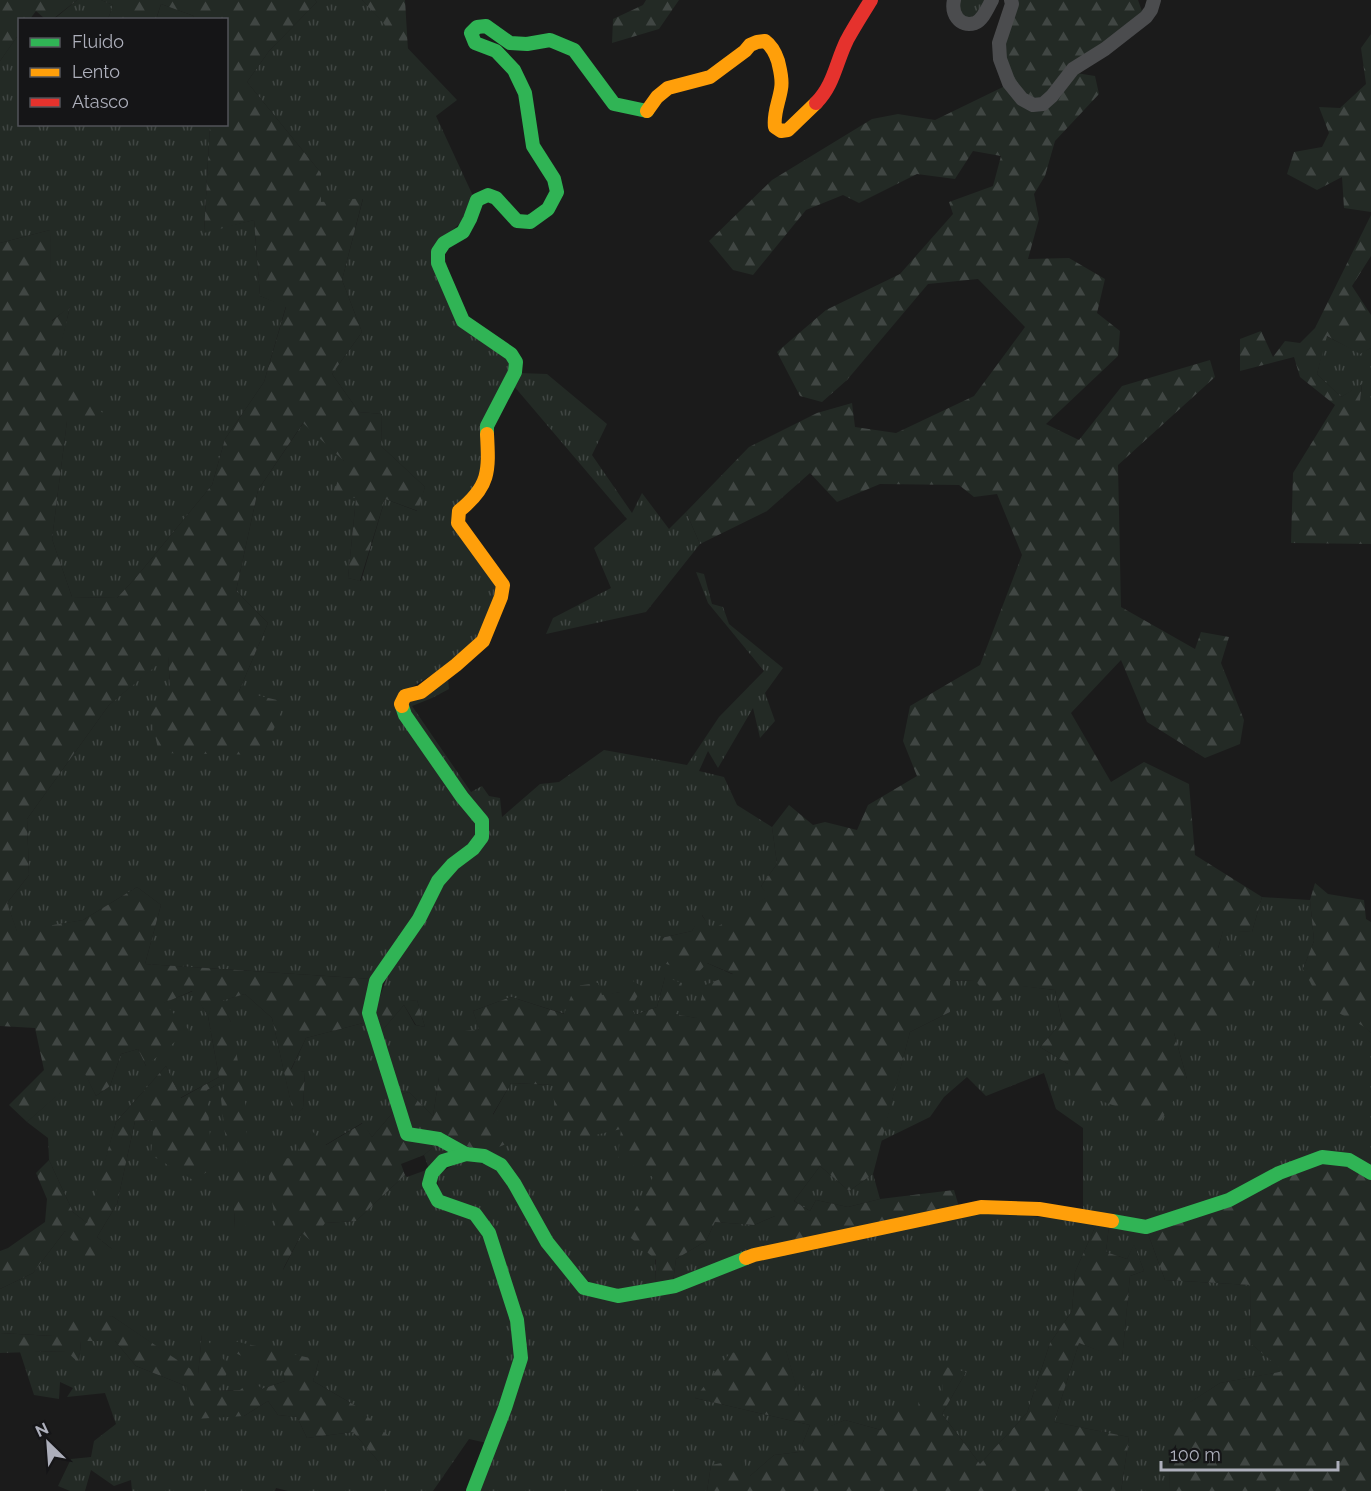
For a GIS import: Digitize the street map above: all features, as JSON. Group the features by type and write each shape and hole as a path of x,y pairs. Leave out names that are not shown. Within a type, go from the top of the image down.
{"street":[{"path":"871,0 846,42 834,76 824,95 788,130 781,131 776,127 774,120 782,87 782,77 776,54 771,45 765,41 750,45 710,77 668,88 654,100 651,109 646,112 614,104 574,50 562,44 550,40 527,44 510,43 486,26 477,27 471,33 475,43 496,51 514,70 525,93 533,146 554,179 556,192 548,209 530,222 517,221 496,198 488,195 477,200 463,232 444,243 438,252 438,263 464,321 511,354 516,362 515,372 487,426 489,464 484,483 470,502 459,511 458,523 503,585 501,597 483,641 421,693 405,696 401,704 405,715 482,822 482,837 473,849 453,864 438,880 420,919 376,981 369,1013 407,1134 439,1139 466,1154 484,1156 501,1165 514,1183 547,1242 584,1288 618,1296 675,1286 754,1255 981,1207 1039,1209 1146,1227 1229,1200 1279,1173 1322,1157 1349,1160 1371,1173"},
{"path":"954,0 953,12 957,20 966,23 975,23 983,16 992,0"},
{"path":"1011,0 999,43 1000,59 1009,83 1022,99 1033,105 1043,104 1073,69 1105,49 1146,17 1154,0"},
{"path":"466,1154 443,1161 432,1173 429,1184 438,1201 475,1214 489,1233 517,1320 521,1358 505,1408 473,1491"}],"green space":[{"path":"0,0 77,0 54,18 44,18 36,11 31,18 18,18 18,35 0,61"},
{"path":"77,0 101,0 113,5 108,18 55,18"},
{"path":"101,0 315,0 317,2 269,51 247,82 321,173 321,202 363,198 342,280 362,332 332,374 359,412 382,414 381,446 425,487 418,511 385,499 360,581 348,578 356,498 333,496 344,461 303,423 258,490 236,591 268,623 239,691 285,702 263,755 159,753 149,708 170,686 168,656 109,705 27,819 29,875 7,903 17,931 83,920 137,887 161,905 145,964 372,979 367,1022 306,1038 291,1069 305,1072 303,1108 294,1117 272,1018 245,994 221,1001 231,1022 246,1108 248,1225 236,1229 221,1099 226,1080 207,1090 212,1169 193,1180 151,1155 154,1120 135,1121 117,1204 97,1237 113,1250 95,1268 65,1231 33,1273 0,1289 0,1251 8,1248 45,1222 47,1199 36,1173 49,1160 73,1212 87,1223 116,1122 166,1066 181,1098 219,1077 208,1016 192,991 164,1003 189,1030 146,1066 138,1049 121,1054 110,1086 96,1096 84,1072 27,1122 9,1105 44,1070 35,1028 0,1026 0,243 50,230 52,321 70,306 58,359 109,421 67,421 52,539 72,597 117,598 212,485 225,439 264,382 286,307 260,296 254,220 204,233 210,126 228,126 228,18 193,18 194,16 161,4 156,18 108,18 113,5"},
{"path":"315,0 362,0 457,100 436,116 474,198 466,218 441,240 460,323 511,363 480,481 456,509 498,586 479,639 453,662 402,693 478,823 478,836 372,979 145,964 161,905 137,887 83,920 17,932 7,903 29,875 27,819 109,705 168,655 170,687 239,691 268,623 236,591 258,490 304,422 344,461 356,498 348,578 361,581 385,499 417,511 425,487 381,446 382,414 359,412 332,374 362,332 342,280 363,199 321,203 321,173 247,82 269,51 317,2"},
{"path":"362,0 405,0 408,50"},
{"path":"646,0 679,0 659,29 612,43 613,19 643,5"},
{"path":"958,0 987,0 974,18 960,16"},
{"path":"1018,0 1138,0 1143,14 1041,99 1034,100 1025,96 1013,82 1003,49"},
{"path":"161,4 194,16 193,18 157,18"},
{"path":"1371,34 1371,212 1344,208 1342,177 1317,190 1287,174 1294,152 1322,147 1329,133 1319,107 1340,108 1366,84 1361,48"},
{"path":"18,35 18,126 210,126 204,232 254,220 260,296 286,306 264,382 225,439 212,485 117,598 72,597 52,539 67,421 108,421 57,359 70,307 51,321 50,230 0,243 0,61"},
{"path":"1076,73 1095,76 1099,94 1055,141 1045,176 1034,194 1039,219 1028,259 1069,258 1105,279 1097,313 1120,331 1118,356 1046,424 1079,440 1122,386 1210,360 1215,377 1118,465 1121,607 1195,649 1201,632 1229,637 1221,663 1244,720 1240,744 1205,758 1147,722 1121,660 1071,713 1111,782 1144,762 1189,784 1195,855 1262,897 1252,932 1223,931 1218,948 1239,952 1252,982 1220,1032 1174,1033 1187,1079 1160,1122 1076,1092 1068,1064 1040,1047 1062,1022 1055,990 1020,986 994,1005 975,980 950,981 950,1012 910,1032 873,1174 849,1191 820,1166 794,1201 810,1211 816,1200 848,1207 880,1199 954,1190 959,1207 775,1246 775,1216 754,1225 715,1222 706,1241 676,1259 673,1282 656,1285 656,1260 623,1231 653,1177 618,1157 621,1129 583,1138 555,1118 553,1085 511,1083 493,1114 511,1142 486,1152 411,1130 399,1095 409,1092 433,1116 439,1077 435,1068 444,1034 479,1029 473,1011 511,997 564,1014 575,986 598,983 602,995 620,992 628,978 643,987 631,1007 635,1015 657,1007 665,977 682,983 675,1014 696,1018 705,985 733,974 707,963 697,974 657,961 661,938 692,931 701,914 712,930 768,896 761,886 777,864 772,827 789,805 813,825 825,822 857,830 868,805 917,776 903,741 910,706 980,665 1022,555 997,494 974,497 959,485 880,484 837,502 810,473 767,511 700,544 686,512 749,447 817,413 852,403 855,427 896,433 974,396 1025,327 978,279 928,284 847,380 822,402 800,396 777,352 826,310 900,274 953,214 949,202 993,186 1001,156 973,151 955,179 917,174 859,203 843,195 806,210 753,275 733,270 709,241 772,180 872,119 898,114 935,120 1005,86 1032,109"},
{"path":"1371,215 1371,256 1352,286 1371,315 1371,348 1360,354 1327,336 1317,374 1341,397 1362,384 1360,401 1371,401 1371,544 1291,543 1293,473 1335,405 1300,377 1294,357 1240,371 1240,339 1261,331 1273,357 1285,341 1300,343 1315,328"},
{"path":"1326,336 1360,353 1371,348 1371,401 1360,401 1362,385 1341,397 1317,374"},
{"path":"519,373 547,374 607,424 592,455 632,513 642,493 669,529 686,512 700,544 646,612 546,634 553,618 611,588 594,548 627,519 513,385"},
{"path":"696,572 704,574 712,604 723,607 729,624 783,668 765,693 775,721 760,738 753,708 718,768 708,751 699,771 724,777 737,805 772,827 777,864 761,886 769,896 712,931 702,915 692,931 661,938 734,975 696,1018 674,1014 665,977 657,1007 635,1015 620,992 602,996 597,983 565,1014 511,997 473,1011 479,1028 439,1077 433,1116 409,1092 399,1095 380,1033 404,1005 415,1025 425,1027 417,1000 395,1003 386,986 390,969 442,883 487,838 406,704 448,678 449,689 412,706 471,792 482,786 489,796 500,798 502,817 540,784 559,782 604,750 687,765 719,717 764,671 708,603"},
{"path":"1315,883 1328,894 1364,900 1366,919 1371,922 1371,1033 1363,1026 1322,1004 1303,969 1314,941 1310,900"},
{"path":"1262,897 1310,900 1314,941 1303,969 1371,1033 1371,1168 1228,1196 1146,1222 1083,1212 1083,1128 1056,1109 1044,1073 986,1096 967,1077 944,1097 930,1117 881,1141 910,1032 950,1012 950,981 975,980 1055,990 1062,1022 1040,1047 1068,1064 1187,1079 1174,1033 1218,949 1223,930 1252,932"},
{"path":"390,969 386,986 396,991 395,1002 417,1000 425,1027 416,1025 404,1005 380,1033 374,1013"},
{"path":"193,991 208,1016 219,1077 180,1098 166,1066 116,1122 88,1224 73,1212 49,1160 48,1138 27,1122 84,1071 96,1096 110,1086 121,1054 138,1049 146,1066 163,1003"},
{"path":"245,994 272,1018 294,1116 303,1108 305,1072 291,1070 306,1038 367,1022 395,1110 372,1137 362,1123 302,1159 283,1270 302,1233 325,1223 356,1221 405,1175 407,1177 429,1169 424,1155 438,1143 455,1153 424,1184 472,1217 485,1234 513,1320 516,1358 487,1443 469,1439 433,1491 288,1491 276,1488 275,1491 132,1491 131,1480 114,1486 91,1470 85,1491 70,1491 58,1486 71,1459 91,1457 94,1441 116,1424 105,1393 67,1397 73,1388 60,1382 59,1399 34,1395 20,1352 67,1351 79,1362 81,1341 115,1341 136,1366 186,1386 244,1416 268,1401 278,1415 297,1417 307,1438 353,1432 379,1462 356,1406 313,1381 319,1360 283,1361 285,1381 262,1389 252,1381 241,1390 217,1391 202,1335 198,1375 112,1316 53,1336 0,1333 0,1289 33,1273 65,1231 112,1249 97,1237 117,1204 135,1121 154,1120 227,1079 235,1229 231,1022 220,1001"},
{"path":"511,1083 553,1085 621,1129 653,1177 656,1285 618,1292 586,1284 486,1152 493,1115"},
{"path":"395,1110 404,1138 438,1143 424,1155 401,1164 405,1175 356,1221 325,1223 312,1242 302,1233 282,1271 266,1157 301,1159 295,1136 305,1124 326,1145 363,1123 372,1137"},
{"path":"466,1158 498,1169 543,1245 618,1301 755,1259 982,1211 1097,1223 1075,1272 1072,1311 1050,1343 1027,1413 980,1464 942,1414 966,1372 943,1399 919,1414 881,1430 845,1420 827,1428 799,1397 785,1347 695,1398 810,1425 799,1452 774,1455 750,1476 711,1465 707,1491 477,1491 525,1359 493,1230 441,1197 436,1175"},
{"path":"1323,1161 1371,1177 1371,1491 1169,1491 1171,1414 1220,1383 1284,1371 1251,1344 1250,1285 1165,1280 1147,1231"},
{"path":"820,1166 849,1191 873,1174 880,1199 848,1207 816,1200 810,1211 794,1201"},
{"path":"775,1216 775,1246 673,1282 676,1259 706,1241 715,1222 754,1225"},
{"path":"1097,1223 1109,1225 1106,1252 1127,1259 1134,1244 1144,1271 1130,1276 1122,1360 1079,1343 1054,1422 1129,1437 1121,1491 707,1491 711,1465 743,1459 750,1476 774,1455 799,1452 810,1425 695,1398 730,1353 785,1346 799,1396 811,1371 831,1396 828,1427 845,1420 881,1430 895,1404 918,1414 919,1389 943,1399 942,1366 966,1372 942,1414 980,1464 1027,1413 1050,1343 1072,1311 1075,1272"},
{"path":"1109,1225 1147,1231 1165,1280 1250,1285 1251,1344 1285,1371 1220,1383 1172,1414 1169,1491 1121,1491 1129,1437 1054,1422 1079,1343 1122,1359 1130,1276 1144,1271 1134,1245 1127,1259 1106,1252"},
{"path":"112,1316 198,1374 202,1334 230,1367 218,1391 240,1390 252,1380 262,1389 285,1381 282,1361 260,1364 233,1352 234,1341 319,1360 313,1381 356,1406 395,1442 379,1462 353,1432 307,1438 297,1417 278,1415 268,1401 244,1416 194,1419 186,1386 136,1366 115,1341 81,1341 79,1363 66,1351 0,1353 0,1333 53,1336 65,1322"}],"traffic: fast":[{"path":"487,434 487,426 515,372 516,362 511,354 463,321 438,263 438,252 444,243 463,232 477,200 488,195 496,198 517,221 530,222 548,209 557,192 554,179 533,146 525,93 514,70 496,51 475,43 471,33 477,27 486,26 510,43 527,44 550,40 574,50 614,104 647,111"},
{"path":"402,706 405,715 462,797 482,821 482,837 473,849 453,864 438,881 419,919 376,981 369,1013 407,1134 439,1139 466,1154"},
{"path":"473,1491 505,1408 521,1358 517,1320 489,1233 475,1214 438,1201 429,1184 432,1173 443,1161 466,1154 484,1156 501,1165 514,1183 547,1242 584,1288 618,1296 675,1286 746,1258"},
{"path":"1112,1221 1146,1227 1229,1200 1279,1173 1322,1157 1349,1160 1371,1173"}],"traffic: slow":[{"path":"647,111 657,97 668,88 710,77 750,45 765,41 776,55 781,78 775,127 781,131 788,130 816,103"},
{"path":"402,706 405,696 421,692 483,641 501,597 503,585 458,523 459,511 477,494 485,477 488,458 487,434"},
{"path":"746,1258 981,1207 1039,1209 1112,1221"}],"traffic: jam":[{"path":"816,103 827,89 843,48 871,0"}]}
